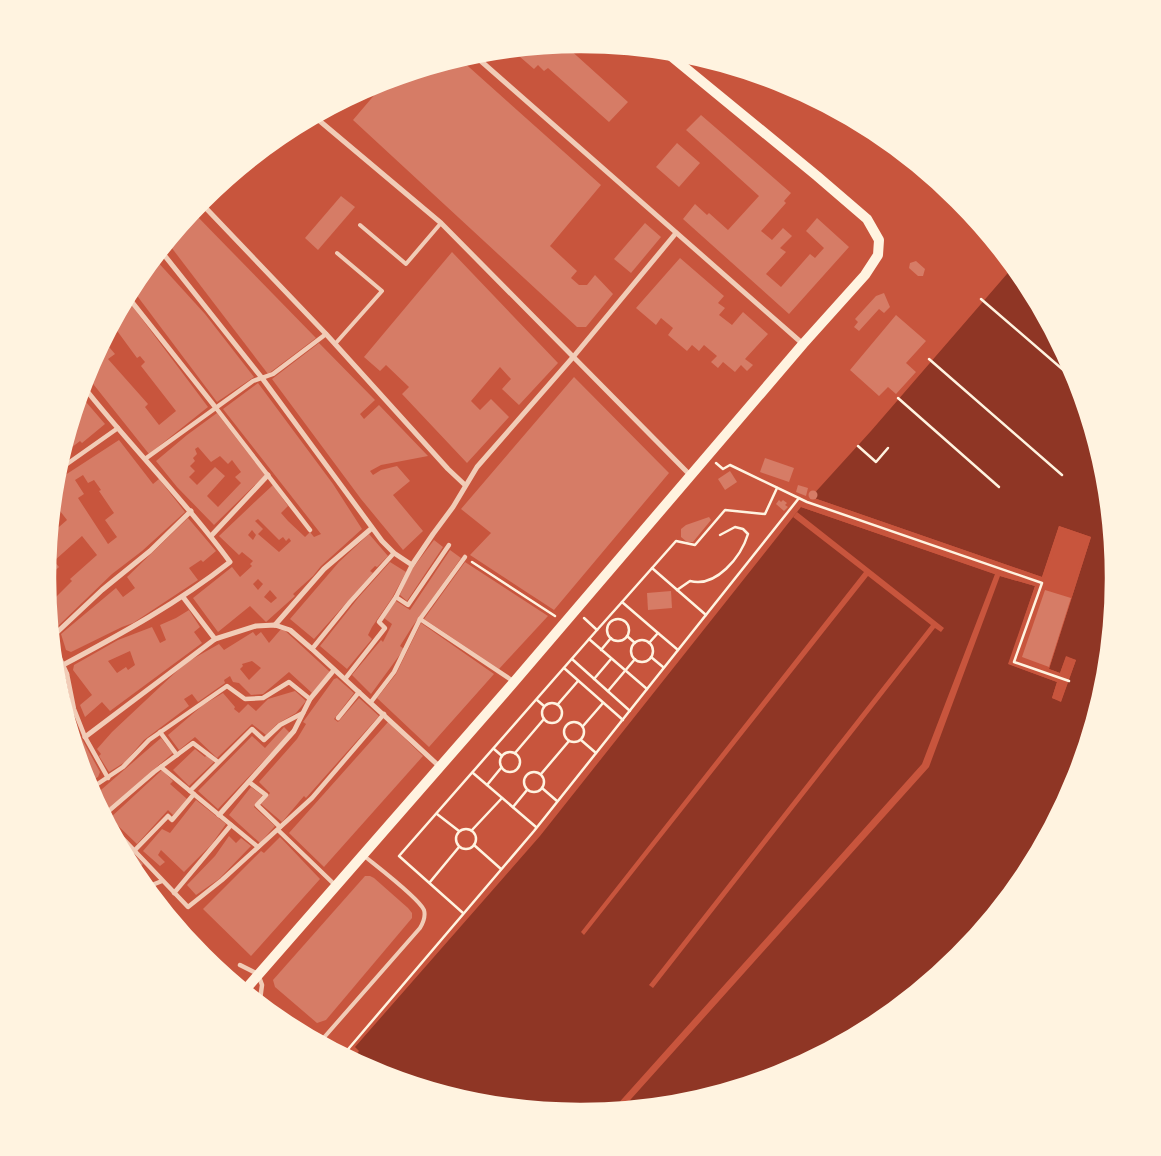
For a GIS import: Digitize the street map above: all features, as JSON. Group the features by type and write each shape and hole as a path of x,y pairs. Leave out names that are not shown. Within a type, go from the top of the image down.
{"main road":[{"path":"249,985 514,682 864,275 878,255 878,240 867,219 818,176 679,62"}],"street":[{"path":"482,62 803,344"},
{"path":"321,122 441,223 691,475"},
{"path":"207,208 326,334 448,469 465,485"},
{"path":"344,679 385,628 379,622 396,597 412,565 453,507 477,467 574,356 676,233"},
{"path":"165,256 262,378 372,528 394,553 412,565"},
{"path":"133,303 310,530"},
{"path":"145,459 253,381 273,374 326,334"},
{"path":"63,665 126,632 183,597 230,562 191,511 89,393"},
{"path":"68,463 118,428"},
{"path":"211,536 268,475"},
{"path":"58,633 102,590 150,551 191,511"},
{"path":"275,625 324,569 372,528"},
{"path":"396,597 408,605 449,546"},
{"path":"312,649 350,602 394,553"},
{"path":"371,702 394,672 420,620 465,557"},
{"path":"183,597 215,640"},
{"path":"420,620 514,682"},
{"path":"85,737 215,640 256,626 275,625 290,630 440,767"},
{"path":"62,662 67,674 74,710 85,737 108,778"},
{"path":"219,815 294,731 310,699 334,670"},
{"path":"97,784 123,767 149,740 227,686 245,699 263,698 289,682 310,699"},
{"path":"338,718 359,692"},
{"path":"134,851 168,816 172,820 192,792 218,762 252,729 264,740 280,725 302,713"},
{"path":"128,846 188,907 222,880 312,798 384,714"},
{"path":"160,732 177,755"},
{"path":"109,811 193,743 218,762"},
{"path":"161,767 258,847"},
{"path":"250,782 266,796 257,805 336,886"},
{"path":"174,893 231,825"},
{"path":"154,884 162,881"},
{"path":"240,965 258,974 262,986 261,995"}],"lane":[{"path":"360,225 406,264 441,223"},
{"path":"335,344 382,291 337,253"},
{"path":"325,1037 420,928 425,918 424,911 416,900 364,855"}],"path":[{"path":"981,299 1062,368"},
{"path":"929,359 1062,475"},
{"path":"898,398 999,487"},
{"path":"858,446 876,462 888,448"},
{"path":"707,456 723,470 730,466 807,502 1042,583 1014,662 1069,681"},
{"path":"464,912 399,856 676,541 695,545 725,510 766,514 777,488"},
{"path":"348,1049 537,827 799,498"},
{"path":"677,590 690,581 698,583 707,582 717,575 736,557 746,543 748,534 743,529 735,527 720,535"},
{"path":"465,557 565,622"},
{"path":"652,568 706,615"},
{"path":"622,602 678,650"},
{"path":"575,610 597,630"},
{"path":"617,620 626,623 629,630 627,636 621,641 611,638 607,629 611,622 617,620"},
{"path":"649,643 658,633"},
{"path":"627,636 635,643"},
{"path":"601,650 611,638"},
{"path":"589,639 647,689"},
{"path":"641,640 649,643 653,650 651,657 645,661 635,659 632,653 635,643 641,640"},
{"path":"651,657 664,668"},
{"path":"572,659 630,711"},
{"path":"594,679 612,659"},
{"path":"608,691 635,659"},
{"path":"564,668 622,720"},
{"path":"558,704 579,680"},
{"path":"537,700 544,706"},
{"path":"558,704 551,703 544,706 542,712 544,719 551,724 560,720"},
{"path":"582,726 603,703"},
{"path":"558,704 562,713 560,720"},
{"path":"515,753 544,719"},
{"path":"560,720 566,725"},
{"path":"573,722 582,726 585,732 581,740 569,741 564,734 566,725 573,722"},
{"path":"581,740 596,753"},
{"path":"541,774 569,741"},
{"path":"494,749 502,756"},
{"path":"487,785 501,768 500,761 502,756 509,752 515,753 520,759 519,769 510,773 501,768"},
{"path":"532,772 541,774 544,782 542,788 536,792 527,790 523,784 526,775 532,772"},
{"path":"473,773 537,827"},
{"path":"542,788 557,802"},
{"path":"513,807 527,790"},
{"path":"472,830 502,798"},
{"path":"437,814 459,831"},
{"path":"465,829 472,830 476,836 474,845 465,850 459,847 456,838 459,831 465,829"},
{"path":"474,845 501,869"},
{"path":"429,883 459,847"}],"shaded area":[{"path":"1008,273 1036,315 1066,377 1078,409 1096,475 1102,509 1105,544 1105,612 1102,647 1088,714 1066,779 1036,841 997,898 976,924 927,973 872,1015 813,1049 749,1076 717,1086 649,1099 615,1102 580,1104 512,1099 444,1086 412,1076 357,1053 359,1051 355,1047 540,836 801,507 1000,576 1035,586 1009,664 1057,682 1052,698 1061,701 1076,660 1066,657 1060,673 1049,669 1091,537 1059,526 1042,577 811,497 871,431"}],"pier":[{"path":"810,498 1042,577 1059,526 1091,537 1049,669 1060,673 1066,656 1076,660 1061,702 1052,698 1057,682 1008,664 1035,586 1000,576 929,767 630,1101 620,1102 922,764 995,574 801,507 803,505 1036,584 1037,587 1012,662 1058,680 1059,683 1055,697 1060,698 1073,662 1067,660 1061,676 1046,669 1088,538 1061,529 1044,578 1041,580"},
{"path":"797,512 944,628 941,632 935,628 653,988 649,985 931,625 868,576 584,935 581,932 864,572 793,517"}],"building":[{"path":"573,52 628,102 609,122 548,68 544,71 538,65 534,69 519,56"},
{"path":"467,65 601,185 550,246 577,271 571,278 579,285 587,285 595,275 613,294 586,327 577,327 353,120 374,95 412,80"},
{"path":"701,115 791,193 784,201 786,203 761,231 772,240 783,228 792,236 780,248 786,252 766,274 781,287 810,254 815,258 824,248 806,231 817,218 849,247 789,314 683,219 695,204 707,215 709,213 728,230 759,196 686,130"},
{"path":"677,143 700,163 679,187 656,167"},
{"path":"341,196 355,207 318,250 305,238"},
{"path":"198,218 316,338 268,374 172,248"},
{"path":"645,223 661,237 631,273 614,259"},
{"path":"452,252 558,363 519,405 502,389 511,379 500,367 471,401 480,410 491,399 509,417 467,463 402,394 409,387 386,365 380,371 364,357"},
{"path":"680,258 724,296 718,303 725,308 719,315 732,325 743,312 768,334 745,359 753,365 747,371 741,365 735,372 723,362 718,368 711,362 717,356 704,345 699,351 692,345 687,351 668,335 673,328 661,318 656,325 636,308"},
{"path":"916,261 925,269 923,276 918,276 909,268 910,263"},
{"path":"160,264 205,314 254,377 217,402 137,296"},
{"path":"884,293 890,307 884,313 879,309 859,331 854,327 858,322 855,319 876,296"},
{"path":"132,305 208,407 149,454 93,383 109,347 115,354 108,359 148,404 145,407 159,425 176,411 141,366 145,362 140,356 137,358 117,331"},
{"path":"896,315 926,341 906,363 916,372 896,394 888,387 879,396 850,370"},
{"path":"319,343 375,400 360,414 364,419 379,405 428,456 381,465 370,471 373,475 381,470 397,466 410,481 393,495 423,531 403,550 361,499 272,379"},
{"path":"574,377 669,473 554,610 470,555 491,533 461,509"},
{"path":"258,383 333,484 362,529 321,566 293,594 295,596 266,622 250,606 218,632 193,598 232,567 240,577 252,566 250,564 253,561 242,552 239,555 219,536 273,485 288,506 281,513 288,521 305,537 310,532 314,537 321,534 223,409","holes":["258,519 279,540 283,537 286,541 289,538 291,541 279,552 258,534 263,529 255,521","252,530 256,535 253,540 248,535","258,579 263,584 258,590 253,584","270,590 277,598 271,603 264,597"]},
{"path":"86,402 105,424 82,443 80,441 72,447"},
{"path":"217,413 265,475 214,525 177,487 156,461","holes":["198,447 211,462 220,456 228,464 232,460 241,472 235,477 241,483 218,507 207,496 225,476 215,467 197,485 189,477 195,471 190,466 195,461 193,458 197,454 195,449"]},
{"path":"119,440 153,484 159,479 185,512 142,551 112,574 57,627 56,597 72,581 70,579 97,555 82,536 56,560 57,528 67,520 60,511 59,512 65,475","holes":["83,475 88,483 94,480 114,513 105,520 117,537 108,544 78,498 84,494 75,480"]},
{"path":"765,458 794,468 789,482 760,472"},
{"path":"730,471 737,482 725,490 718,479"},
{"path":"798,485 808,488 806,496 796,492"},
{"path":"813,490 818,495 813,500 808,495"},
{"path":"779,500 787,503 785,505 788,507 784,511 776,504"},
{"path":"709,517 711,520 693,542 687,542 681,537 681,529 686,525"},
{"path":"188,518 216,551 203,562 201,560 189,568 198,580 133,623 71,652 66,650 61,634 116,588 123,597 135,588 127,577"},
{"path":"369,534 388,556 370,571 373,573 314,639 290,619 339,562"},
{"path":"434,540 443,547 407,601 400,595 410,572"},
{"path":"450,550 461,558 412,627 400,646 404,649 371,694 352,675 381,640 383,642 392,624 384,618 396,601 410,610"},
{"path":"390,562 406,572 392,598 372,627 368,635 372,639 347,669 320,646 358,598"},
{"path":"465,562 548,616 499,669 424,619"},
{"path":"1045,590 1071,598 1049,667 1022,657"},
{"path":"671,591 672,608 648,610 647,593"},
{"path":"189,610 200,627 194,632 202,643 110,711 102,702 85,717 80,705 92,695 73,670 74,665 118,640 152,627 160,643 166,640 160,625","holes":["130,651 135,665 128,670 126,667 117,673 108,661"]},
{"path":"421,623 494,674 429,747 377,698 396,674"},
{"path":"282,628 330,672 312,693 289,672 263,694 251,695 239,683 233,682 230,676 224,680 225,683 198,702 192,694 184,699 189,706 144,740 125,762 109,772 97,749 112,732 189,661 219,644 224,650 253,632 256,636 261,632 269,643","holes":["252,661 261,668 249,680 240,669 243,666 242,664"]},
{"path":"337,678 354,693 334,719 338,722 359,698 379,716 306,798 304,796 282,822 261,804 270,793 259,782 297,739 306,724 303,722 334,679"},
{"path":"295,691 306,701 296,713 277,724 266,735 252,724 217,758 195,737 179,750 168,735 203,705 223,693 239,713 248,704 256,711 268,699"},
{"path":"388,722 423,756 324,867 289,833"},
{"path":"284,727 290,733 218,809 198,791 252,736 265,748"},
{"path":"79,733 100,772 95,779"},
{"path":"161,738 173,753 108,808 100,791"},
{"path":"195,749 205,757 207,755 214,762 189,786 173,770"},
{"path":"162,770 173,781 170,784 187,799 173,815 168,810 137,844 116,824 112,816"},
{"path":"251,787 262,795 254,807 275,826 260,843 229,815"},
{"path":"196,800 226,824 211,845 184,872 161,850 158,855 165,862 160,866 143,851 162,829 170,833"},
{"path":"229,836 236,843 241,838 251,846 219,879 196,895 187,885 215,856"},
{"path":"280,837 320,879 251,956 203,909 261,851 264,853"},
{"path":"132,851 143,864 141,866"},
{"path":"365,876 374,878 408,908 412,913 412,918 326,1020 317,1023 275,987 273,980"}]}
